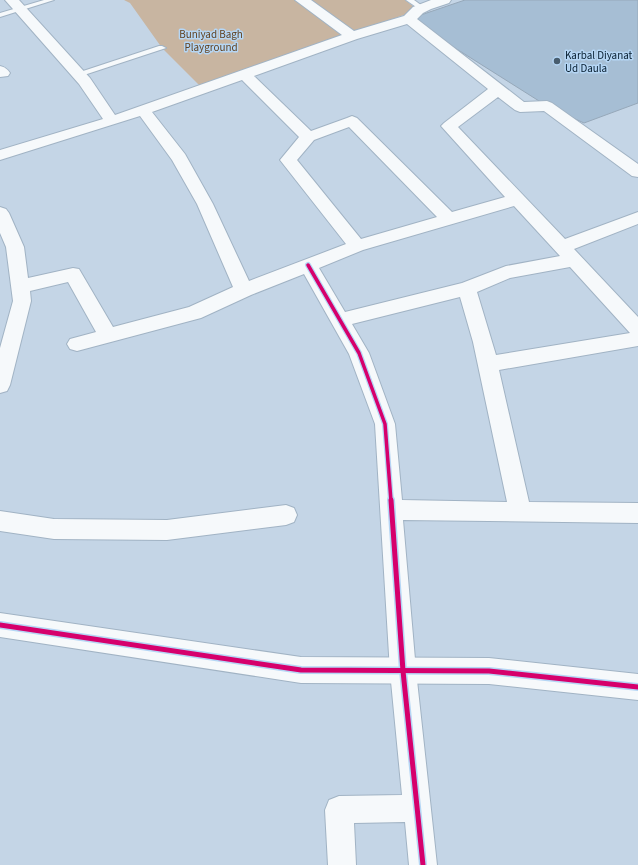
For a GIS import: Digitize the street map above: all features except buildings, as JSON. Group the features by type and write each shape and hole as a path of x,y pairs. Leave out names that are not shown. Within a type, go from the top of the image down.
{"street":[{"path":"302,0 352,36"},
{"path":"0,155 112,121 352,36 409,19 421,8 444,0"},
{"path":"16,5 85,81 112,121"},
{"path":"409,19 520,107 547,106 638,172"},
{"path":"244,74 308,137"},
{"path":"488,364 637,329 449,126 498,90"},
{"path":"143,110 179,158 201,198 244,290"},
{"path":"357,246 288,160 308,137 352,121 449,219"},
{"path":"77,344 194,313 244,290 357,246 517,199"},
{"path":"0,213 8,252 20,287 22,301 0,385"},
{"path":"562,247 638,218"},
{"path":"340,320 467,289 506,272 574,260"},
{"path":"308,265 359,353 385,424 403,671 423,865"},
{"path":"20,287 73,274 108,336"},
{"path":"467,289 483,342 520,512"},
{"path":"391,510 638,513"},
{"path":"0,521 54,528 167,530 286,516"},
{"path":"0,625 301,670 489,672 638,686"},
{"path":"342,865 339,810 417,808"}],"lane":[{"path":"0,15 16,5 51,0"},
{"path":"409,0 421,8"},
{"path":"78,74 162,48"}],"green space":[{"name":"Buniyad Bagh Playground","path":"124,0 405,0 418,10 200,86 162,48 130,3"}],"cycle path":[{"path":"308,265 359,353 385,424 403,671 423,865"},
{"path":"0,625 301,670 489,671 638,687"}],"place":[{"name":"Karbal Diyanat Ud Daula","path":"557,61"}]}
